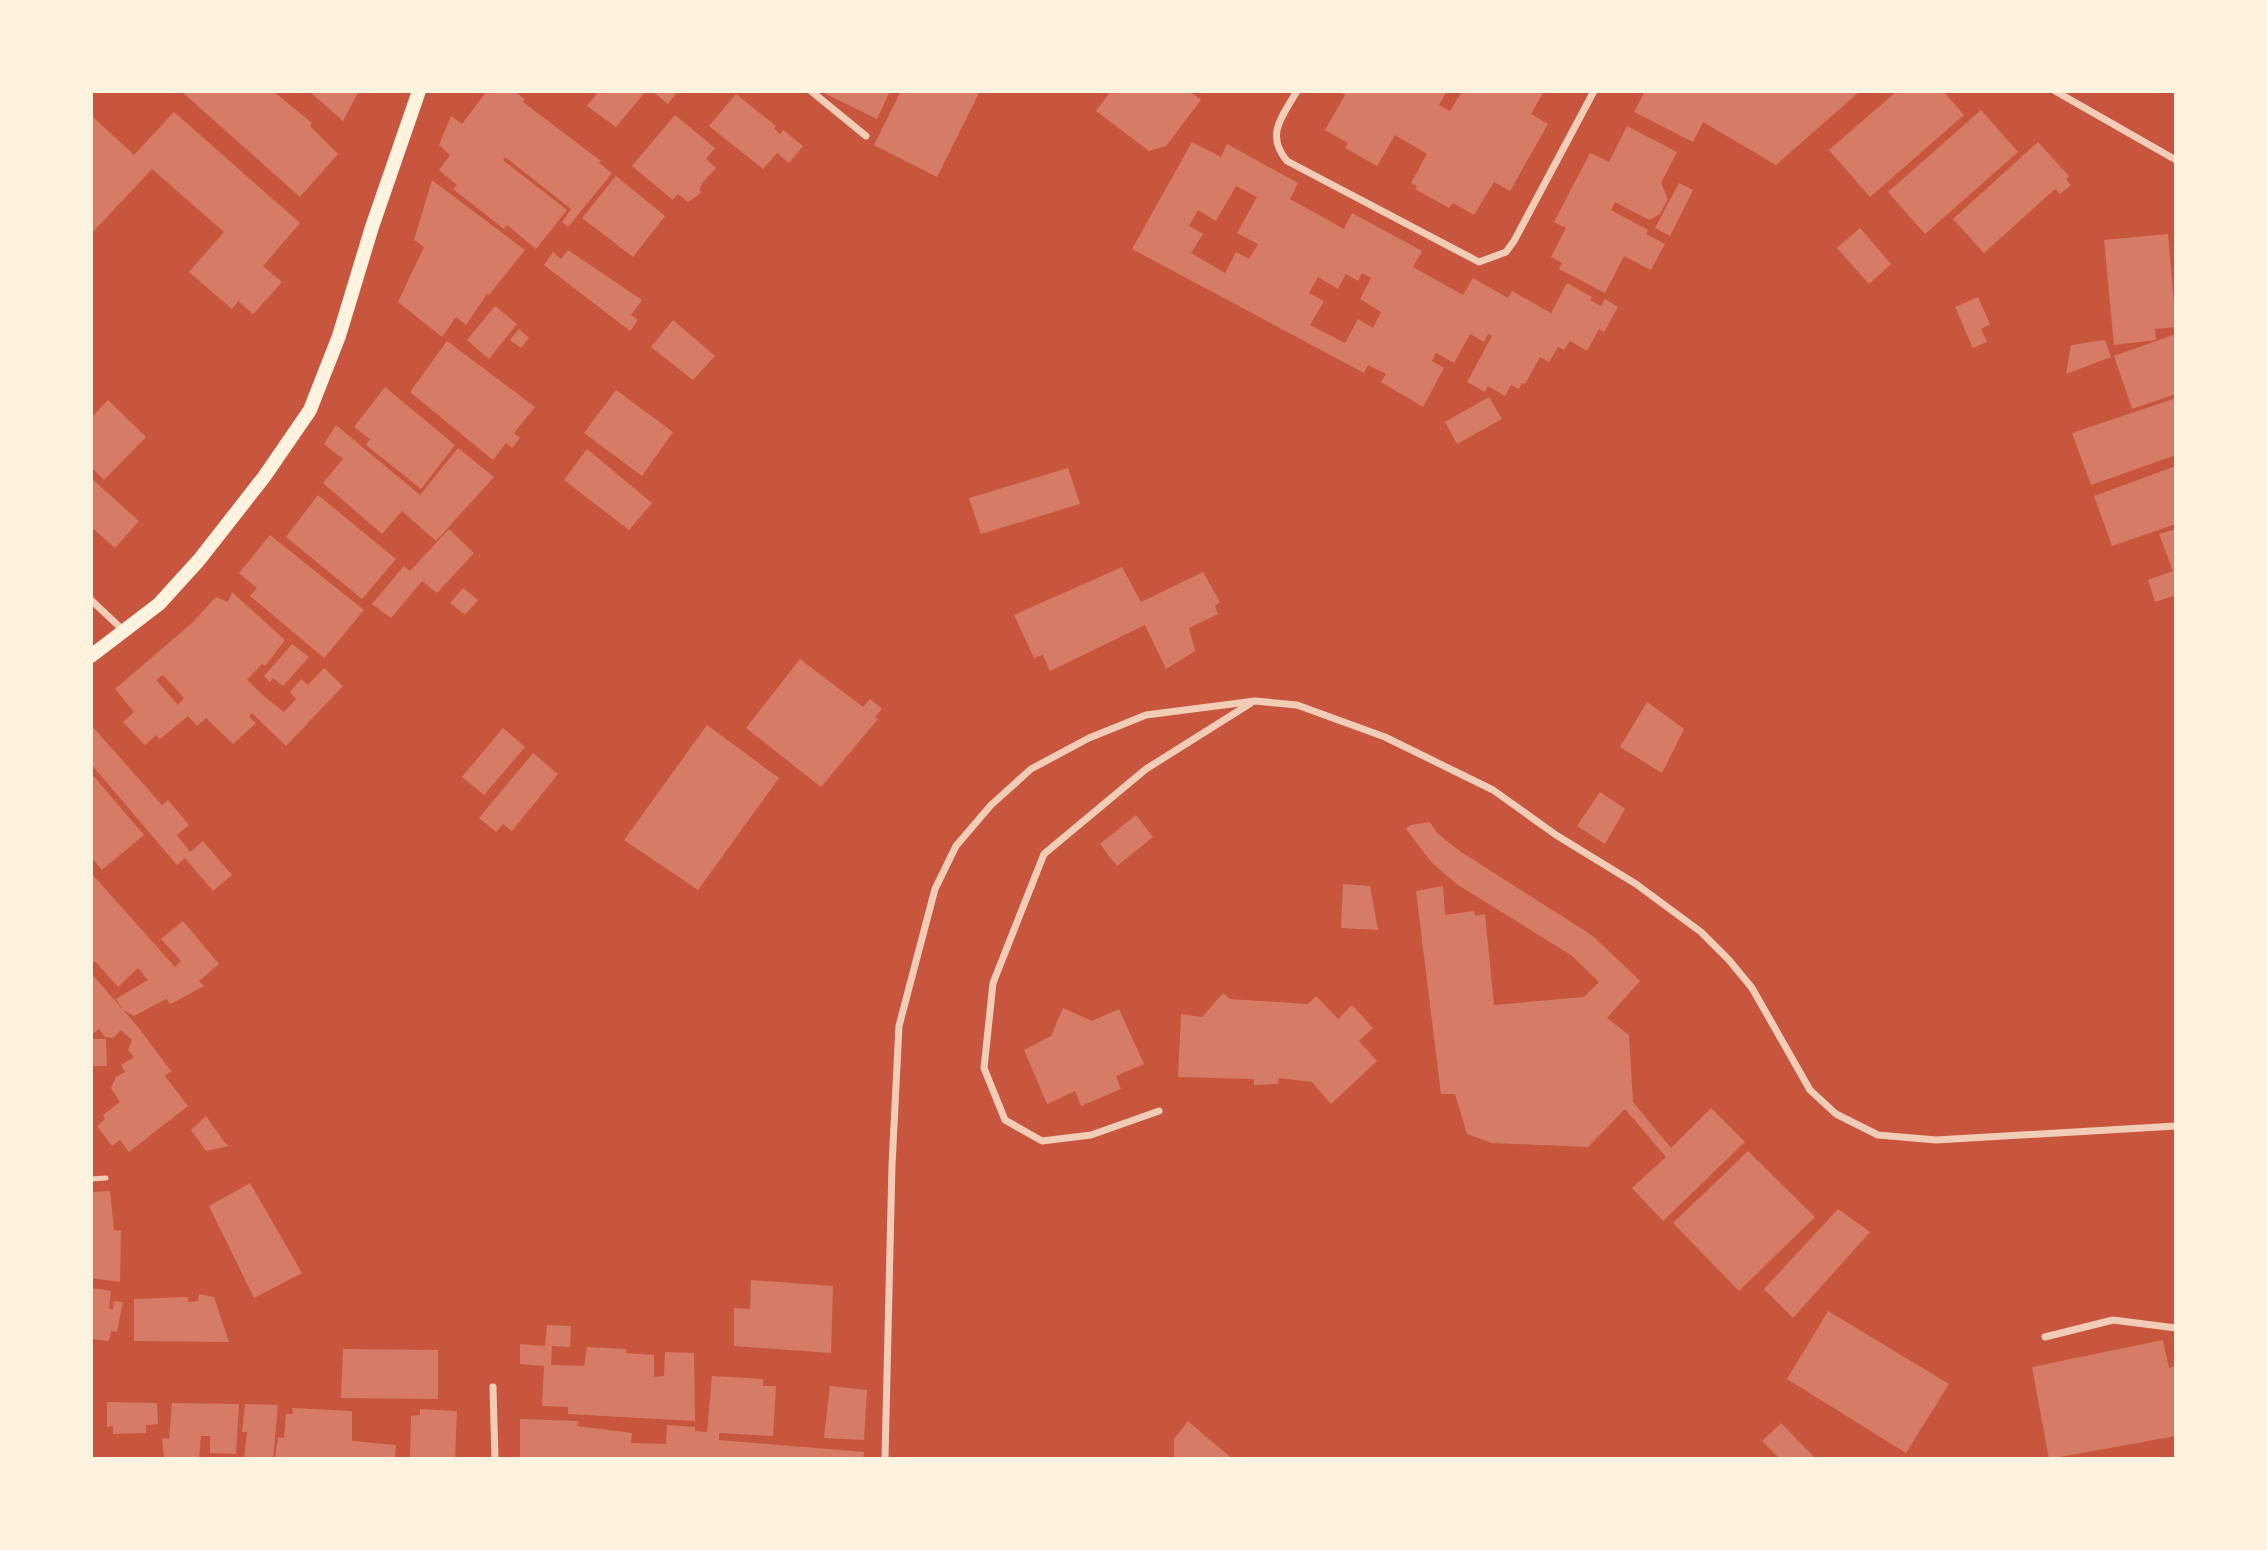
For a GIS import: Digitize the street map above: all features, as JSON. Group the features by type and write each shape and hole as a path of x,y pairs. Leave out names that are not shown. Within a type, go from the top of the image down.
{"main road":[{"path":"91,656 159,604 199,560 264,477 310,410 340,336 372,227 419,91"}],"street":[{"path":"811,91 866,136"},
{"path":"1297,91 1279,121 1275,139 1278,150 1287,161 1479,262 1506,252 1514,241 1594,91"},
{"path":"2055,91 2176,160"},
{"path":"91,600 125,631"},
{"path":"1159,1111 1091,1135 1042,1141 1005,1120 984,1068 993,983 1044,854 1146,768 1255,701"},
{"path":"885,1459 892,1165 899,1026 940,878 956,846 991,805 1031,769 1089,738 1146,715 1255,701 1297,705 1344,720 1397,742 1493,790 1556,835 1636,884 1700,932 1730,960 1752,988 1810,1090 1836,1114 1878,1135 1936,1140 2176,1126"},
{"path":"2045,1337 2113,1320 2176,1328"},
{"path":"493,1387 495,1459"}],"lane":[{"path":"91,1179 106,1178"}],"building":[{"path":"181,91 273,91 312,123 310,126 338,154 300,197"},
{"path":"309,91 359,91 343,121"},
{"path":"487,91 514,91 525,99 523,102 601,161 599,163 612,173 568,227 562,222 571,209 505,157 503,160 567,210 536,249 507,225 504,229 453,189 457,185 439,170 450,155 439,145 451,116 462,124"},
{"path":"599,91 646,91 616,127 587,106"},
{"path":"652,91 678,91 668,104"},
{"path":"820,91 890,91 877,119"},
{"path":"901,91 980,91 937,177 874,145"},
{"path":"1111,91 1189,91 1201,100 1166,146 1149,151 1096,111"},
{"path":"1337,91 1447,91 1439,105 1450,111 1462,91 1544,91 1531,114 1548,124 1510,191 1494,182 1474,215 1453,203 1449,208 1415,189 1417,186 1411,183 1427,154 1395,135 1377,166 1345,148 1348,143 1325,130 1345,95"},
{"path":"1645,91 1860,91 1776,165 1703,122 1693,142 1634,112"},
{"path":"1897,91 1943,91 1964,115 1870,197 1829,150"},
{"path":"736,94 776,126 774,128 780,134 783,130 803,146 789,163 777,153 763,169 709,126"},
{"path":"1981,110 2018,152 1925,234 1888,192"},
{"path":"174,112 300,223 263,266 282,282 253,314 238,301 232,309 189,272 224,232 152,169 91,234 91,115 134,155"},
{"path":"675,115 715,148 706,159 716,168 703,182 699,190 702,192 688,202 678,194 673,200 632,166"},
{"path":"1627,126 1677,152 1661,183 1668,199 1660,214 1649,220 1615,202 1611,210 1648,230 1646,234 1665,244 1651,270 1624,256 1605,293 1559,269 1562,263 1551,257 1566,228 1554,222 1590,153 1609,162"},
{"path":"1192,142 1221,157 1227,144 1298,183 1290,199 1344,229 1352,213 1422,251 1413,267 1463,295 1473,278 1508,298 1512,291 1551,313 1567,283 1592,297 1590,300 1601,306 1605,299 1618,307 1604,332 1599,329 1587,351 1570,341 1564,350 1558,347 1549,362 1540,357 1525,384 1522,383 1519,389 1511,385 1505,396 1488,386 1485,392 1467,382 1492,336 1488,334 1484,342 1470,334 1454,363 1436,353 1432,361 1444,368 1423,407 1381,382 1386,374 1368,365 1364,373 1132,249","holes":["1236,186 1257,197 1237,233 1258,244 1249,259 1236,252 1225,273 1191,253 1203,234 1189,226 1198,210 1216,221","1362,273 1371,278 1360,299 1381,312 1373,328 1358,319 1345,343 1310,325 1324,301 1309,293 1318,277 1338,289 1346,274 1358,281"]},
{"path":"2038,142 2069,176 2066,179 2071,185 2060,194 2055,189 1984,253 1953,219"},
{"path":"616,176 665,216 633,257 582,218"},
{"path":"432,180 525,250 489,295 487,294 466,325 456,317 442,337 398,302 424,247 414,240"},
{"path":"1679,183 1693,190 1670,236 1655,228"},
{"path":"1860,228 1891,264 1869,284 1837,248"},
{"path":"2168,234 2176,327 2155,329 2156,340 2114,345 2104,240"},
{"path":"568,250 642,300 631,315 638,320 630,331 544,265 553,252 561,259"},
{"path":"1978,297 1990,324 1981,329 1987,342 1973,348 1955,307"},
{"path":"495,306 517,324 489,359 467,340"},
{"path":"673,320 715,356 693,380 651,347"},
{"path":"519,329 529,338 521,348 510,340"},
{"path":"2176,334 2176,394 2132,409 2114,356"},
{"path":"2105,340 2111,357 2066,374 2071,345"},
{"path":"447,341 535,407 514,433 520,438 512,448 506,443 493,460 410,392"},
{"path":"385,387 455,445 421,489 366,445 370,439 354,427"},
{"path":"616,390 673,432 642,476 584,433"},
{"path":"1489,397 1502,419 1457,444 1445,422"},
{"path":"2176,398 2176,455 2091,485 2072,433"},
{"path":"108,400 146,437 104,480 91,467 91,418"},
{"path":"336,425 420,495 458,448 494,477 436,541 402,511 382,534 323,483 343,459 324,444"},
{"path":"587,449 652,503 629,530 564,480"},
{"path":"2176,466 2176,524 2112,546 2094,496"},
{"path":"1068,468 1080,504 981,534 969,498"},
{"path":"91,478 139,521 115,548 91,527"},
{"path":"318,495 396,559 362,599 286,537"},
{"path":"449,529 474,553 437,593 422,581 391,618 372,604 404,566 410,571"},
{"path":"2176,529 2176,595 2155,602 2148,580 2173,571 2159,534"},
{"path":"270,535 364,610 324,658 250,596 257,588 239,573"},
{"path":"1122,567 1141,602 1203,572 1220,602 1215,606 1218,614 1189,628 1195,651 1166,669 1145,625 1050,671 1043,655 1034,658 1014,615"},
{"path":"463,588 478,600 465,615 450,603"},
{"path":"232,592 285,640 265,666 262,664 247,680 284,712 296,699 290,692 301,679 308,685 324,668 343,686 286,746 252,713 249,717 256,723 233,744 206,718 197,726 188,716 160,739 156,735 145,745 123,722 134,712 115,689 192,623 216,597 228,602","holes":["163,675 184,698 178,705 156,680"]},
{"path":"292,644 309,657 283,686 273,678 270,682 264,676"},
{"path":"800,659 863,707 870,699 882,709 875,717 878,719 821,787 746,728"},
{"path":"1647,702 1684,729 1662,773 1620,747"},
{"path":"91,725 162,805 168,800 189,825 177,835 190,852 203,841 232,875 213,891 185,858 177,865 91,764"},
{"path":"707,725 779,778 698,890 624,840"},
{"path":"503,728 525,747 484,795 462,777"},
{"path":"533,753 558,774 512,831 503,824 496,832 479,818"},
{"path":"91,773 144,835 102,870 91,857"},
{"path":"1600,792 1625,809 1605,844 1577,826"},
{"path":"1136,815 1153,837 1117,866 1100,844"},
{"path":"1430,822 1437,833 1461,852 1593,936 1640,981 1607,1018 1629,1035 1633,1102 1671,1148 1711,1108 1745,1142 1663,1221 1632,1188 1666,1157 1625,1109 1588,1147 1492,1143 1467,1134 1455,1094 1441,1094 1416,891 1443,886 1445,915 1474,911 1475,916 1485,914 1494,1005 1584,997 1599,982 1571,955 1458,885 1432,863 1406,829 1411,825"},
{"path":"91,873 175,967 181,961 161,939 183,921 219,964 199,981 204,986 171,1004 166,999 134,1016 123,1010 116,999 148,980 138,968 118,987 95,961 91,964"},
{"path":"1343,884 1370,886 1378,930 1341,928"},
{"path":"91,973 138,1027 171,1071 165,1076 188,1106 129,1152 120,1140 112,1146 97,1126 105,1119 103,1115 120,1102 111,1088 116,1077 125,1072 121,1065 134,1057 128,1050 132,1040 121,1030 113,1038 105,1037 99,1029 91,1035"},
{"path":"1223,993 1230,999 1308,1004 1316,996 1338,1019 1352,1005 1373,1028 1359,1041 1377,1061 1331,1104 1312,1082 1279,1078 1278,1084 1254,1085 1254,1079 1178,1077 1181,1014 1202,1017"},
{"path":"1063,1008 1092,1021 1119,1009 1144,1064 1116,1076 1121,1089 1081,1106 1075,1091 1047,1104 1024,1050 1051,1036"},
{"path":"91,1039 106,1039 107,1066 91,1066"},
{"path":"206,1116 229,1146 206,1151 191,1130"},
{"path":"1748,1151 1815,1217 1739,1291 1673,1223"},
{"path":"250,1183 302,1273 254,1298 209,1206"},
{"path":"110,1191 114,1230 121,1231 120,1282 91,1278 91,1192"},
{"path":"1838,1209 1870,1232 1793,1318 1764,1289"},
{"path":"751,1280 833,1286 831,1353 734,1346 734,1308 750,1309"},
{"path":"91,1288 111,1291 109,1309 113,1309 114,1301 123,1302 117,1332 111,1331 109,1341 91,1339"},
{"path":"199,1294 214,1297 229,1342 134,1341 134,1299 188,1297 188,1302 198,1301"},
{"path":"1828,1311 1949,1384 1906,1453 1787,1379"},
{"path":"547,1325 571,1326 570,1347 552,1346 551,1365 584,1366 587,1347 626,1349 626,1353 654,1355 654,1377 664,1376 665,1352 694,1353 695,1421 568,1414 568,1407 542,1406 544,1366 520,1364 520,1344 545,1346"},
{"path":"2163,1340 2169,1368 2176,1366 2176,1436 2049,1459 2032,1367"},
{"path":"343,1349 438,1350 438,1399 341,1398"},
{"path":"712,1376 763,1379 763,1386 776,1386 773,1436 719,1433 719,1440 864,1452 863,1459 520,1459 520,1419 578,1421 577,1426 632,1433 631,1443 666,1444 667,1425 695,1427 695,1431 707,1432"},
{"path":"830,1386 867,1390 864,1440 824,1438"},
{"path":"107,1402 157,1403 158,1424 146,1425 146,1433 113,1434 113,1426 107,1427"},
{"path":"172,1403 239,1404 236,1454 210,1453 210,1436 201,1436 199,1459 164,1457 162,1438 169,1439"},
{"path":"245,1404 278,1405 273,1459 244,1459 247,1432 242,1432"},
{"path":"292,1408 352,1411 352,1441 396,1445 395,1459 275,1459 278,1437 284,1438 286,1414 293,1414"},
{"path":"420,1409 457,1411 455,1459 410,1459 411,1416 420,1415"},
{"path":"1188,1421 1233,1459 1174,1459 1174,1439"},
{"path":"1781,1423 1816,1459 1780,1459 1762,1441"}]}
